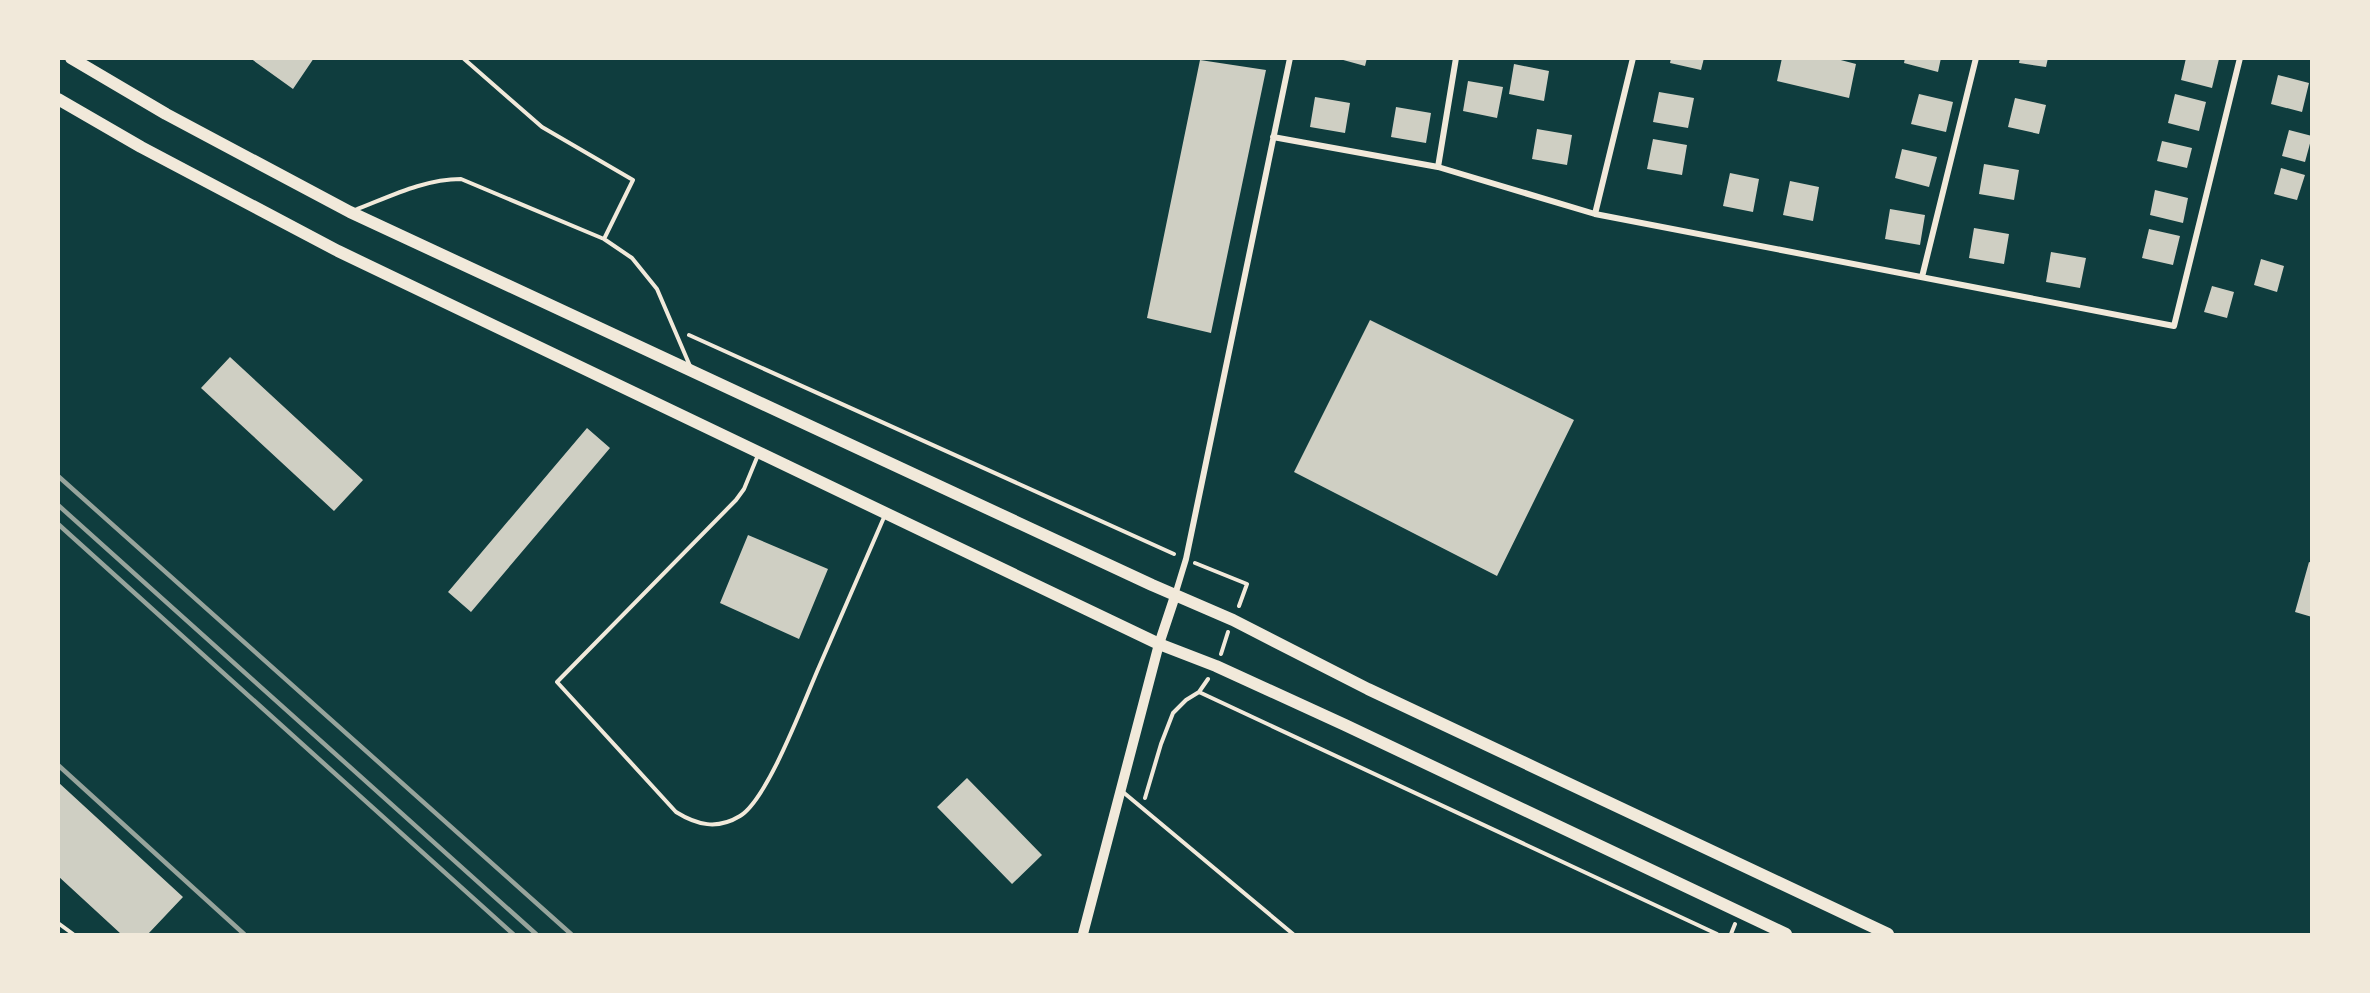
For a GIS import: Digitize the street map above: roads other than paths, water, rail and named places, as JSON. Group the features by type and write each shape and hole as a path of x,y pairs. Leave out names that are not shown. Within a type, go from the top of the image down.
{"main road":[{"path":"71,58 166,114 350,212 1175,596 1233,620 1368,689 1888,934"},
{"path":"58,99 141,147 338,251 1159,644 1216,666 1786,934"}],"street":[{"path":"1083,934 1159,644 1186,559 1290,58"},
{"path":"1438,167 1456,58"},
{"path":"1595,214 1633,58"},
{"path":"1922,277 1976,58"},
{"path":"1273,137 1438,167 1595,214 2174,326 2240,58"}],"lane":[{"path":"463,58 542,127 633,180 604,238"},
{"path":"350,212 420,186 444,179 461,179 604,238 632,258 657,289 693,372"},
{"path":"760,452 744,489 736,500 557,682 676,812 688,819 702,825 717,825 740,816 753,804 776,764 886,512"},
{"path":"1122,791 1291,934"},
{"path":"58,923 73,934"}],"railway":[{"path":"58,476 571,934"},
{"path":"58,505 536,934"},
{"path":"58,524 513,934"},
{"path":"58,765 244,934"}]}
